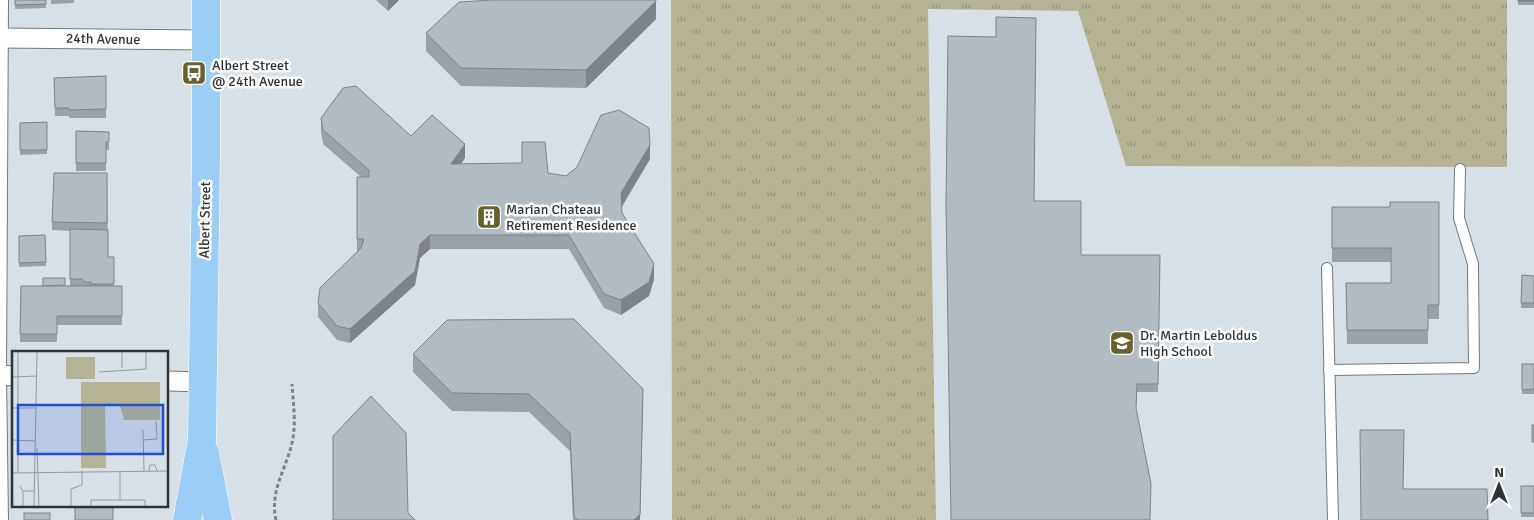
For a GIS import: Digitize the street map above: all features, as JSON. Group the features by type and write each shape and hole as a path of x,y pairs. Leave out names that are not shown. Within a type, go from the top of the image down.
{"main road":[{"name":"Albert Street","path":"187,520 202,440 206,0"},
{"name":"Albert Street","path":"202,440 218,520"}],"street":[{"name":"24th Avenue","path":"1,38 206,40"},
{"path":"169,381 202,382"}],"lane":[{"path":"3,0 1,38 0,375 3,520"},
{"path":"1329,370 1474,368 1473,264 1459,218 1460,169"},
{"path":"1327,268 1333,520"}],"path":[{"path":"276,520 274,495 290,452 294,428 292,384"}],"green space":[{"path":"671,0 1507,0 1507,167 1126,166 1078,11 928,9 936,520 672,520"}],"building":[{"path":"15,0 46,0 46,4 15,5"},
{"path":"492,0 656,1 586,70 461,68 426,33 459,2"},
{"path":"1534,0 1534,1 1518,1"},
{"name":"Dr. Martin Leboldus High School","path":"996,17 1036,18 1034,201 1081,201 1081,255 1160,255 1158,384 1137,384 1136,408 1151,484 1150,520 951,520 946,204 948,36 996,37"},
{"path":"106,76 106,109 69,110 69,108 55,108 54,78"},
{"name":"Marian Chateau Retirement Residence","path":"356,86 411,136 432,115 465,144 451,164 522,163 522,142 545,142 548,173 566,176 577,167 601,115 619,110 649,128 650,145 621,193 622,213 654,264 649,282 621,300 604,294 569,235 430,235 420,244 415,271 350,329 337,326 318,303 320,288 361,248 364,239 357,239 357,177 369,177 369,170 323,130 321,118 343,88"},
{"path":"47,122 47,150 20,150 20,123"},
{"path":"76,131 109,132 109,142 106,142 106,163 76,163"},
{"path":"54,173 107,173 107,223 52,222"},
{"path":"1390,202 1439,202 1439,305 1428,305 1428,330 1347,330 1346,283 1391,283 1391,248 1332,248 1332,207 1390,207"},
{"path":"70,229 108,230 108,257 114,257 114,284 90,284 91,282 85,282 82,279 70,279"},
{"path":"45,235 46,262 19,263 19,236"},
{"path":"1522,275 1534,276 1534,303 1521,303"},
{"path":"43,278 65,278 65,285 43,286"},
{"path":"21,286 122,286 122,316 57,316 57,334 20,334"},
{"path":"574,319 643,389 640,514 634,520 578,520 574,516 570,433 529,394 452,393 413,354 447,320"},
{"path":"1522,364 1534,364 1534,389 1522,390"},
{"path":"371,396 406,433 408,513 415,520 333,520 333,436"},
{"path":"1532,425 1534,425 1534,442 1532,442"},
{"path":"1360,430 1404,430 1403,489 1487,489 1488,520 1361,520"},
{"path":"1521,486 1534,486 1534,513 1521,513"},
{"path":"75,508 113,508 113,520 75,520"},
{"path":"24,513 50,513 50,520 24,520"}],"place":[{"name":"Albert Street @ 24th Avenue","path":"194,73"},
{"name":"Marian Chateau Retirement Residence","path":"489,217"},
{"name":"Dr. Martin Leboldus High School","path":"1122,343"}]}
